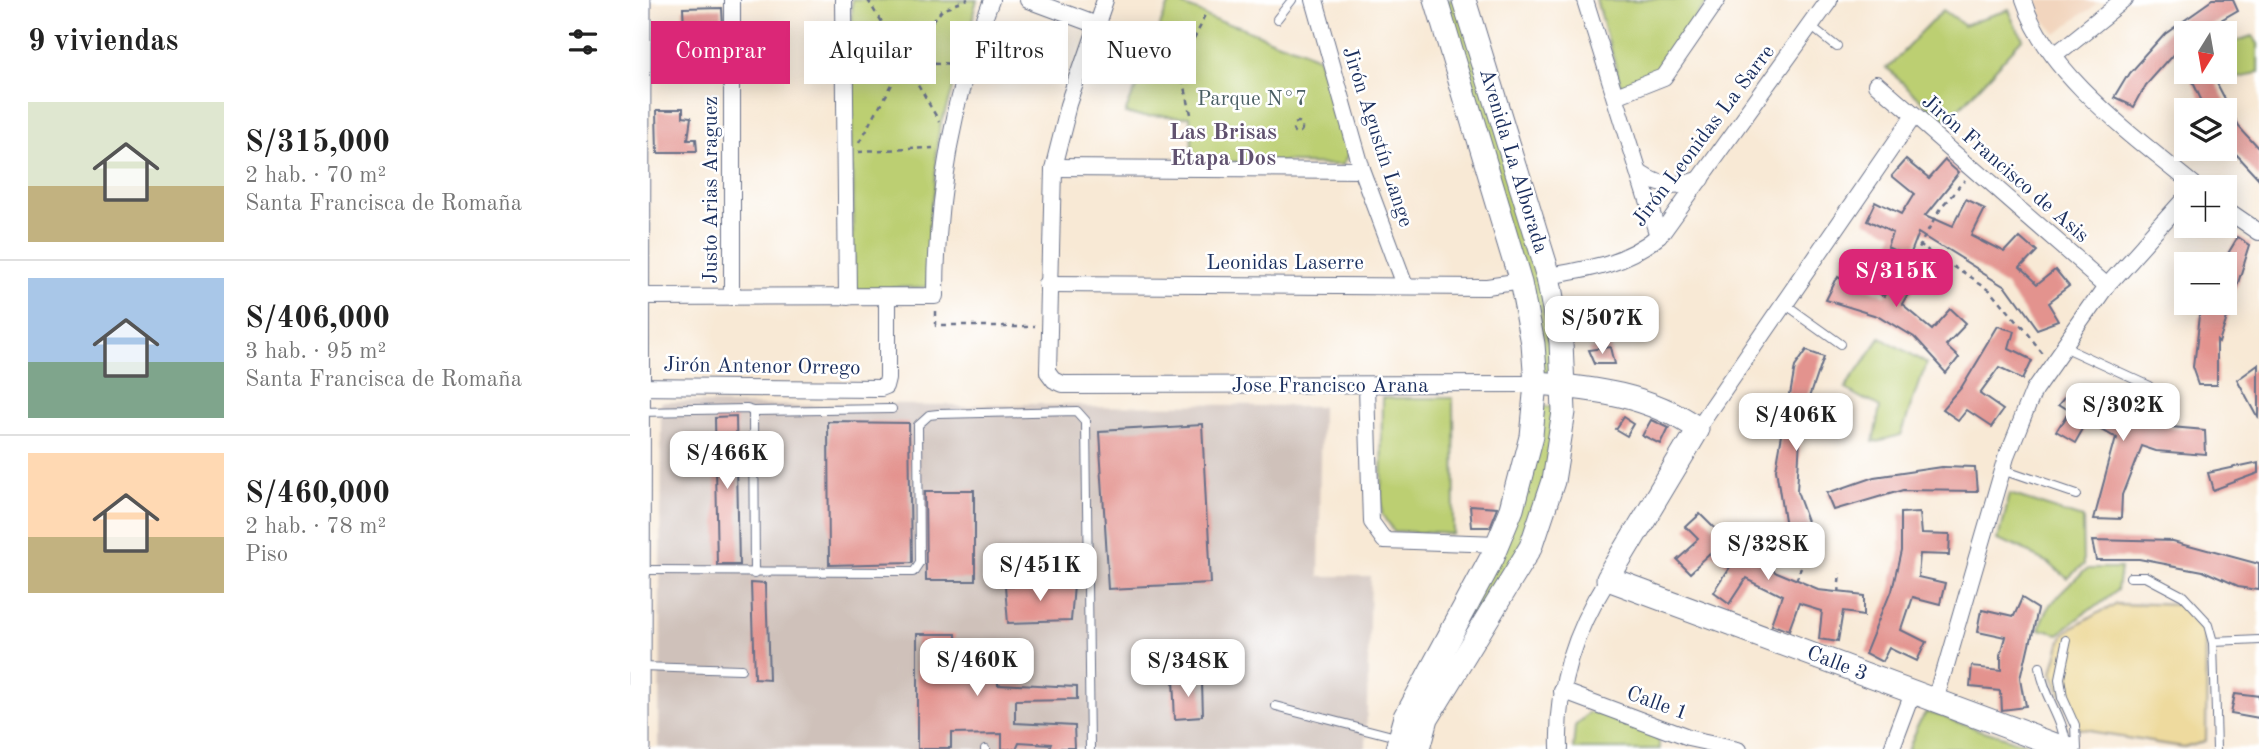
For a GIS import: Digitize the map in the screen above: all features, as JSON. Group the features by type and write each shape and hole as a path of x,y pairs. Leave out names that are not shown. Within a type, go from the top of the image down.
{"main road":[{"path":"638,749 638,411 634,387 638,297 639,0"},
{"name":"Avenida La Alborada","path":"1405,745 1409,711 1499,544 1522,474 1531,436 1536,384 1533,344 1521,282 1436,0"},
{"name":"Avenida La Alborada","path":"1405,745 1426,719 1531,547 1543,517 1557,462 1565,386 1561,342 1549,276 1464,0"},
{"name":"Jose Francisco Arana","path":"1536,384 1624,396 1675,413 1698,429"},
{"path":"1608,579 1698,429"},
{"name":"Calle 3","path":"1608,579 2066,749"}],"street":[{"name":"Justo Arias Araguez","path":"732,0 732,297"},
{"path":"844,0 847,297"},
{"path":"638,297 936,296 937,233 947,145 965,72 991,0"},
{"path":"1029,0 1085,21"},
{"name":"Jose Francisco Arana","path":"1097,21 1105,0"},
{"name":"Jirón Agustín Lange","path":"1314,0 1362,170 1405,285"},
{"path":"1585,0 1659,236"},
{"path":"1616,96 1664,77 1717,0"},
{"name":"Jirón Leonidas La Sarre","path":"1549,276 1607,265 1645,248 1659,236 1829,0"},
{"path":"2022,0 2031,24 2054,56 2116,118 2181,175"},
{"path":"2054,56 2124,0"},
{"name":"Jose Francisco Arana","path":"1082,66 1053,168 1047,326 1048,373 1054,382 1063,385 1536,384"},
{"name":"Jirón Francisco de Asis","path":"1877,84 1912,118 2106,285"},
{"path":"1698,429 1912,118"},
{"path":"1053,168 1362,170"},
{"path":"1641,173 1655,182 1670,186 1701,180"},
{"path":"1936,701 2003,469 2021,417 2051,363 2106,285 2174,210"},
{"path":"2237,217 2259,232"},
{"name":"Leonidas Laserre","path":"1048,284 1487,287 1521,282"},
{"name":"Jirón Antenor Orrego","path":"634,387 881,389 886,387 888,379 888,297"},
{"path":"1367,386 1371,522 1384,540 1499,544"},
{"path":"1559,749 1562,691 1585,617 1608,579"},
{"name":"Calle 1","path":"1562,691 1688,737 1739,749"},
{"path":"1892,749 1913,693"}],"lane":[{"path":"1278,19 1293,0"},
{"path":"1812,27 1836,46"},
{"path":"1784,304 1840,344"},
{"path":"2062,346 2149,386"},
{"path":"638,411 892,409"},
{"path":"754,411 755,573"},
{"path":"639,571 913,572 919,563 918,425 922,418 938,414 1077,411 1086,421 1090,749"},
{"path":"2003,469 2076,494"},
{"path":"2131,577 2147,578 2183,596 2209,624 2214,642 2217,749"},
{"path":"2067,640 2059,678 2062,697 2075,726 2076,749"},
{"path":"2214,642 2259,640"},
{"path":"638,666 741,669"},
{"path":"2040,667 2048,697 2060,714 2066,749"},
{"path":"1276,706 1405,745"}],"path":[{"path":"868,0 880,21"},
{"path":"933,21 942,9 968,0"},
{"path":"1191,113 1180,65 1207,15"},
{"path":"892,84 856,151 934,148"},
{"path":"917,84 939,121"},
{"path":"1905,274 1941,207 1969,177"},
{"path":"1919,244 1991,290 2051,363"},
{"path":"936,326 1047,326"},
{"path":"1796,580 1802,568"},
{"path":"1839,593 1841,573"}],"shaded area":[{"path":"2039,0 2098,0 2057,33 2043,18"},
{"path":"662,404 1322,406 1319,576 1370,576 1366,749 660,749"}],"green space":[{"path":"852,0 978,0 972,21 950,21 950,84 953,84 941,122 928,224 928,287 854,289 853,84 936,84 936,21 852,21"},
{"name":"Parque N°7","path":"1171,0 1319,57 1352,150 1344,164 1191,161 1190,116 1125,113 1137,84 1196,84 1196,21 1162,21"},
{"path":"1447,0 1460,0 1540,269 1555,376 1534,374"},
{"path":"1597,0 1710,0 1658,74 1621,86"},
{"path":"1943,10 1964,25 2010,10 2023,38 1946,121 1886,68"},
{"path":"2254,36 2259,44 2259,73 2237,77 2237,41"},
{"path":"1880,338 1926,365 1902,435 1872,442 1879,408 1845,389"},
{"path":"1383,398 1453,398 1454,534 1393,531 1382,515"},
{"path":"1543,406 1554,407 1550,461 1523,548 1430,697"},
{"path":"2010,495 2082,518 2083,565 2067,578 2049,562 1999,539"},
{"path":"2087,569 2119,569 2116,590 2059,634 2040,629 2052,604"},
{"path":"1927,712 2044,749 1908,749"},
{"path":"1588,713 1613,718 1645,730 1657,738 1660,749 1573,749 1575,726"}],"sand":[{"path":"2115,603 2185,605 2207,631 2206,741 2183,747 2077,730 2053,671 2064,634"}],"building":[{"path":"2212,0 2233,0 2238,11 2221,21 2182,21"},
{"path":"721,8 722,21 684,21 683,9"},
{"path":"2174,27 2174,54 2146,85 2134,107 2114,98 2129,73"},
{"path":"2193,84 2216,84 2223,98 2199,98"},
{"path":"657,109 682,109 682,118 690,119 687,140 695,140 696,152 658,152"},
{"path":"2237,124 2259,149 2259,179 2237,155"},
{"path":"1945,159 1960,172 1926,214 1953,226 1966,201 1985,210 1972,236 2005,253 2020,237 2036,251 2019,269 2036,285 2055,270 2069,287 2048,303 2059,321 2037,329 2006,286 1919,232 1909,258 1888,248 1893,234 1866,221 1875,202 1901,215 1914,194 1892,176 1906,160 1928,178"},
{"path":"2238,237 2250,245 2237,286 2237,252 2229,252"},
{"path":"1849,251 1870,257 1861,285 1885,296 1899,271 1917,282 1903,306 1931,329 1950,308 1966,323 1946,344 1959,356 1946,373 1914,338 1878,316 1826,300 1838,276 1841,278"},
{"path":"2228,315 2219,343 2217,341 2217,384 2199,384 2193,367 2199,317"},
{"path":"1999,326 2014,331 2009,349 2031,360 2022,379 1999,368 1980,394 2003,410 1991,427 1967,411 1959,421 1943,410 1961,389"},
{"path":"1611,347 1615,364 1594,364 1588,350"},
{"path":"1806,350 1823,356 1801,421 1797,492 1817,546 1801,557 1785,528 1776,469 1794,367"},
{"path":"2259,365 2259,419 2238,380"},
{"path":"2074,386 2127,417 2148,425 2205,430 2206,455 2156,451 2141,446 2122,495 2121,519 2094,518 2116,437 2088,421 2075,444 2056,433 2070,410 2059,403"},
{"path":"736,417 739,565 717,565 714,418"},
{"path":"1623,417 1634,424 1627,436 1615,429"},
{"path":"1652,420 1669,428 1661,445 1643,436"},
{"path":"828,422 909,423 911,563 829,565"},
{"path":"1203,425 1211,584 1109,589 1099,431"},
{"path":"2259,462 2259,473 2213,490 2208,473"},
{"path":"1942,467 1975,468 1977,491 1902,490 1835,510 1828,493 1874,477"},
{"path":"925,491 974,491 974,580 926,580"},
{"path":"1470,505 1498,507 1490,527 1472,527"},
{"path":"1921,512 1923,533 1950,534 1949,555 1921,554 1919,577 1945,583 1940,604 1913,597 1902,630 1926,642 1917,661 1890,648 1883,662 1866,653 1891,591 1900,551 1900,513"},
{"path":"1700,514 1725,539 1776,572 1819,590 1864,595 1864,615 1842,612 1837,642 1819,639 1822,611 1799,604 1789,631 1772,624 1782,596 1746,578 1729,604 1714,593 1730,568 1712,553 1690,573 1676,559 1698,539 1686,527"},
{"path":"2093,539 2174,541 2259,564 2259,590 2237,587 2202,571 2139,559 2097,559"},
{"path":"751,582 766,583 769,680 754,679"},
{"path":"1074,584 1071,621 1008,623 1005,587"},
{"path":"2021,599 2037,609 2021,679 2026,707 2001,710 2000,690 1970,687 1972,666 2001,669 2001,654 2006,637 1978,631 1982,610 2013,617"},
{"path":"918,634 955,634 955,647 997,647 998,684 1076,688 1076,700 1015,701 1015,723 1074,726 1075,749 1048,749 1050,744 1019,742 1016,749 1002,749 1002,733 951,734 951,749 918,749"},
{"path":"1173,681 1201,681 1202,716 1175,718"},
{"path":"2235,693 2259,696 2259,718 2231,713"}],"district":[{"name":"Las Brisas Etapa Dos","path":"1223,145"}]}
